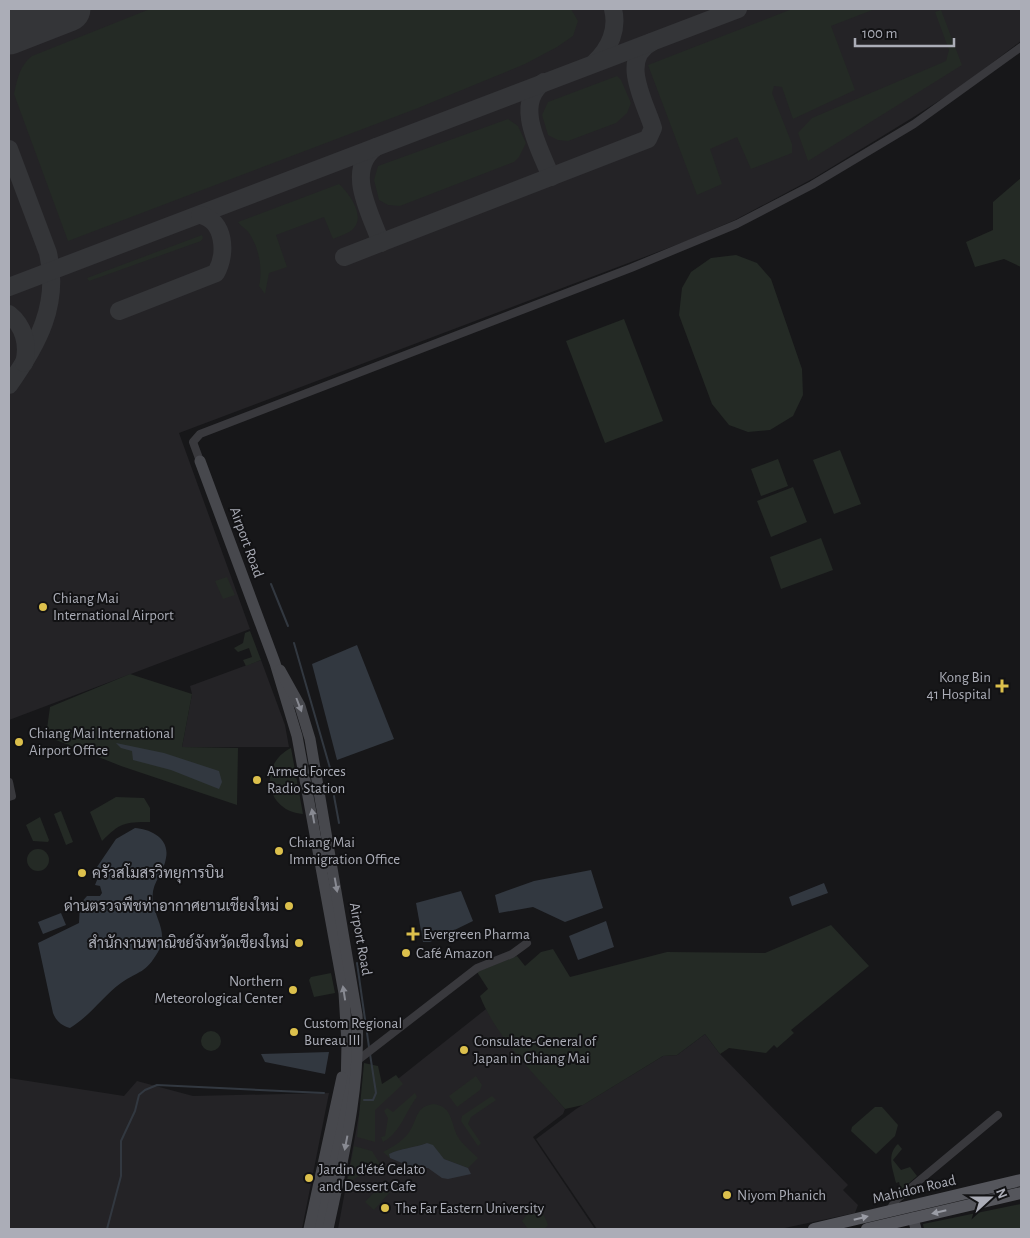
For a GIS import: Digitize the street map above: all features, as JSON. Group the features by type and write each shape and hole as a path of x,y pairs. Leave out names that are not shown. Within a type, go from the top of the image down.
{"main road":[{"name":"Airport Road","path":"200,460 274,663 293,722 305,772 344,993 361,1056 328,1229"},
{"name":"Airport Road","path":"318,1229 345,1099 361,1056"},
{"name":"Airport Road","path":"309,1229 336,1098 361,1056"},
{"name":"Mahidon Road","path":"814,1229 1021,1180"},
{"name":"Mahidon Road","path":"867,1229 915,1224 1021,1193"}],"street":[{"path":"200,460 193,442 200,434 630,268 737,224 812,185 914,124 1021,47"},
{"path":"9,782 12,796 9,797"},
{"path":"361,1056 477,968 512,954 528,943"},
{"path":"889,1211 896,1200 998,1115"}],"shaded area":[{"name":"Chiang Mai International Airport","path":"9,9 1021,9 1021,41 959,88 912,118 814,178 735,220 684,242 179,433 250,629 9,720"},
{"path":"150,9 571,9 578,21 573,36 525,64 418,108 68,241 14,94 18,78 22,68 32,56"},
{"path":"792,9 875,9 831,26 855,90 793,119 782,87 774,86 772,93 792,144 792,153 751,169 737,137 710,149 722,184 697,195 648,65"},
{"path":"941,10 962,65 808,161 798,133 812,118 946,61 949,50 935,12"},
{"path":"617,76 621,80 631,103 627,113 616,123 568,141 558,140 548,135 542,115 548,102"},
{"path":"508,119 518,126 526,143 519,157 514,162 400,206 388,205 379,200 374,180 378,166"},
{"path":"1021,178 1021,267 1004,259 975,267 966,242 993,230 993,202"},
{"path":"339,184 355,206 358,219 356,225 352,230 333,239 324,217 276,235 287,267 269,273 265,294 259,286 260,266 258,252 248,231 238,222"},
{"path":"202,235 201,241 89,281 87,278"},
{"path":"736,255 757,263 771,279 802,369 803,395 793,416 770,430 748,432 729,425 712,404 679,315 682,288 691,272 711,258"},
{"path":"624,319 663,421 605,443 566,341"},
{"path":"840,450 861,504 834,514 813,460"},
{"path":"778,459 788,486 761,496 751,469"},
{"path":"793,487 807,522 771,537 757,501"},
{"path":"821,538 833,570 781,589 770,557"},
{"path":"227,577 235,595 223,599 215,581"},
{"path":"250,631 261,660 246,666 243,660 252,657 249,648 238,652 234,648 243,643 245,633"},
{"path":"357,645 394,739 337,760 312,664"},
{"path":"261,660 285,725 289,747 182,747 192,694 190,686"},
{"path":"130,674 192,694 182,747 238,748 237,805 121,766 46,736 50,707"},
{"path":"116,743 164,753 219,771 222,782 219,789 171,770 133,760 132,751 121,748"},
{"path":"291,748 303,814 290,811 281,805 274,797 270,787 273,765 280,756"},
{"path":"116,797 144,798 150,808 150,822 128,823 113,830 102,841 90,812"},
{"path":"61,811 73,842 66,845 54,814"},
{"path":"40,817 49,840 48,842 33,841 26,825"},
{"path":"135,828 147,830 158,836 165,845 165,863 153,889 154,908 162,932 161,945 146,968 114,988 77,1023 70,1028 67,1027 58,1021 53,1013 38,943 79,923 80,904 87,896 100,896 102,893 100,886 95,885 99,875 102,879 107,877 97,867 116,839"},
{"path":"38,849 46,852 49,860 46,868 38,871 30,868 27,860 30,852"},
{"path":"591,870 603,908 565,922 533,907 499,913 495,895 534,881"},
{"path":"824,883 828,893 792,906 789,897"},
{"path":"461,891 473,921 430,942 423,942 416,903"},
{"path":"61,913 66,925 43,934 38,922"},
{"path":"606,921 614,947 578,960 569,936"},
{"path":"831,925 869,966 791,1030 794,1033 777,1048 774,1045 766,1053 729,1048 720,1054 705,1034 677,1055 663,1056 583,1105 565,1109 506,1041 487,1012 480,996 488,989 477,972 517,956 525,966 541,952 553,949 570,977 667,952 765,953"},
{"path":"331,973 335,993 314,997 309,980 311,977"},
{"path":"486,1009 508,1042 565,1109 563,1114 533,1137 595,1229 338,1229 360,1109"},
{"path":"211,1031 218,1034 221,1041 218,1048 211,1051 204,1048 201,1041 204,1034"},
{"path":"705,1034 720,1054 848,1185 843,1190 858,1205 855,1213 780,1229 597,1229 536,1139 576,1109 663,1056 677,1055"},
{"path":"329,1052 325,1074 265,1062 261,1054"},
{"path":"364,1063 378,1066 382,1084 396,1075 403,1084 375,1110 375,1142 357,1137"},
{"path":"476,1076 482,1085 480,1090 457,1107 449,1096"},
{"path":"9,1078 124,1096 137,1081 193,1096 329,1093 302,1229 9,1229"},
{"path":"415,1093 417,1097 399,1127 383,1142 381,1137 385,1136 388,1118 384,1111 387,1108 393,1112"},
{"path":"492,1096 496,1100 471,1117 468,1124 481,1143 478,1146 461,1121 462,1116"},
{"path":"433,1104 439,1105 448,1111 458,1137 478,1158 468,1168 444,1159 433,1146 427,1143 389,1154 390,1158 383,1152 402,1140 409,1133 418,1113 423,1107"},
{"path":"875,1107 882,1107 898,1125 895,1136 876,1154 851,1131 852,1127"},
{"path":"427,1143 433,1145 444,1159 468,1168 471,1174 448,1179 442,1178 428,1168 414,1168 390,1158 389,1154"},
{"path":"898,1144 902,1149 893,1160 901,1170 910,1167 917,1176 901,1190 899,1182 896,1183 891,1162 892,1153"},
{"path":"354,1146 372,1151 380,1164 347,1183"},
{"path":"382,1184 390,1192 374,1210 365,1202"},
{"path":"1021,1204 1021,1229 924,1229 923,1224"},
{"path":"532,1207 541,1211 544,1216 548,1225 544,1229 528,1229 522,1221"}],"waterway":[{"path":"271,584 288,626"},
{"path":"294,643 332,775"},
{"path":"334,796 339,823"},
{"path":"357,963 369,1047"},
{"path":"364,1100 373,1100 376,1093 370,1054"},
{"path":"107,1229 121,1176 121,1141 135,1111 139,1095 145,1090 157,1085 324,1093"}],"taxiway":[{"path":"595,62 605,51 612,38 614,24 613,9"},
{"path":"9,287 738,9"},
{"path":"344,257 648,139 653,128 637,82 636,70 637,59 642,49 652,42"},
{"path":"544,82 535,91 530,102 530,114 536,141 551,177"},
{"path":"376,147 367,157 362,168 361,180 367,206 381,243"},
{"path":"9,149 48,253 51,272 49,306 44,323 29,354 9,385"},
{"path":"119,311 216,273 222,257 222,239 215,224 208,218 200,215"},
{"path":"9,314 18,324 24,336 26,349 24,363"}],"runway":[{"path":"9,32 68,9"}],"place":[{"name":"Chiang Mai International Airport","path":"43,607"},
{"name":"Kong Bin 41 Hospital","path":"1002,686"},
{"name":"Chiang Mai International Airport Office","path":"19,742"},
{"name":"Armed Forces Radio Station","path":"257,780"},
{"name":"Chiang Mai Immigration Office","path":"279,851"},
{"name":"ครัวสโมสรวิทยุการบิน","path":"82,873"},
{"name":"ด่านตรวจพืชท่าอากาศยานเชียงใหม่","path":"289,906"},
{"name":"Evergreen Pharma","path":"413,934"},
{"name":"สำนักงานพาณิชย์จังหวัดเชียงใหม่","path":"299,943"},
{"name":"Café Amazon","path":"406,953"},
{"name":"Northern Meteorological Center","path":"293,990"},
{"name":"Custom Regional Bureau III","path":"294,1032"},
{"name":"Consulate-General of Japan in Chiang Mai","path":"464,1050"},
{"name":"Jardin d'été Gelato and Dessert Cafe","path":"309,1178"},
{"name":"Niyom Phanich","path":"727,1195"},
{"name":"The Far Eastern University","path":"385,1208"}]}
